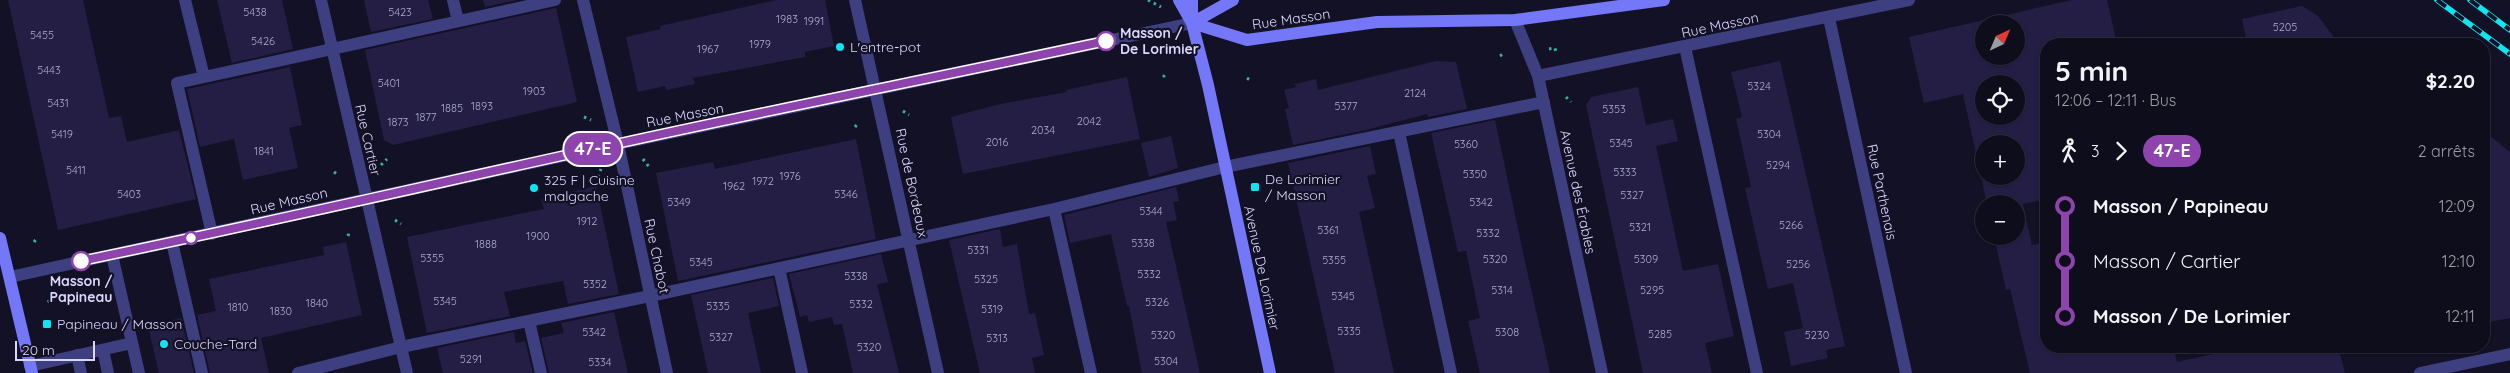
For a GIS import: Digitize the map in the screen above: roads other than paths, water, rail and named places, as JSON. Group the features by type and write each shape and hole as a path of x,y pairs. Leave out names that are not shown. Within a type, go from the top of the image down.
{"main road":[{"name":"Avenue De Lorimier","path":"1180,0 1192,24 1208,85 1224,168 1270,373"},
{"name":"Avenue De Lorimier","path":"1192,0 1192,24"},
{"name":"Rue Masson","path":"1192,24 1233,0"},
{"name":"Rue Masson","path":"1192,24 1247,40 1377,22 1516,20 1664,0"},
{"path":"0,238 31,369"}],"street":[{"path":"185,0 204,76"},
{"name":"Rue Cartier","path":"321,0 407,373"},
{"path":"453,0 458,21"},
{"path":"212,234 177,83 554,0"},
{"name":"Rue Chabot","path":"583,0 618,144 668,373"},
{"name":"Rue de Bordeaux","path":"855,0 938,373"},
{"name":"Rue Masson","path":"1538,76 1829,18 1908,0"},
{"name":"Rue Parthenais","path":"1829,18 1906,373"},
{"name":"Avenue des Érables","path":"1516,20 1538,76 1602,373"},
{"name":"Rue Masson","path":"10,277 618,144 1192,24"},
{"path":"1685,47 1757,373"},
{"path":"298,373 401,347 779,268 1054,208 1224,168 1544,102"},
{"path":"1399,132 1451,373"},
{"path":"1054,208 1091,373"},
{"path":"172,242 202,373"},
{"path":"112,255 139,373"},
{"path":"779,268 802,373"},
{"path":"529,321 541,373"},
{"path":"31,369 77,355 132,343"},
{"path":"103,350 108,373"},
{"path":"2420,373 2510,354"},
{"path":"77,355 81,373"}],"railway":[{"path":"2437,0 2488,38"},
{"path":"2470,0 2510,30"},
{"path":"2490,39 2510,54"}],"place":[{"name":"Masson / De Lorimier","path":"1106,41"},
{"name":"L'entre-pot","path":"840,47"},
{"name":"De Lorimier / Masson","path":"1255,187"},
{"name":"325 F | Cuisine malgache","path":"534,188"},
{"name":"Masson / Papineau","path":"81,261"},
{"name":"Papineau / Masson","path":"47,324"},
{"name":"Couche-Tard","path":"164,344"}]}
